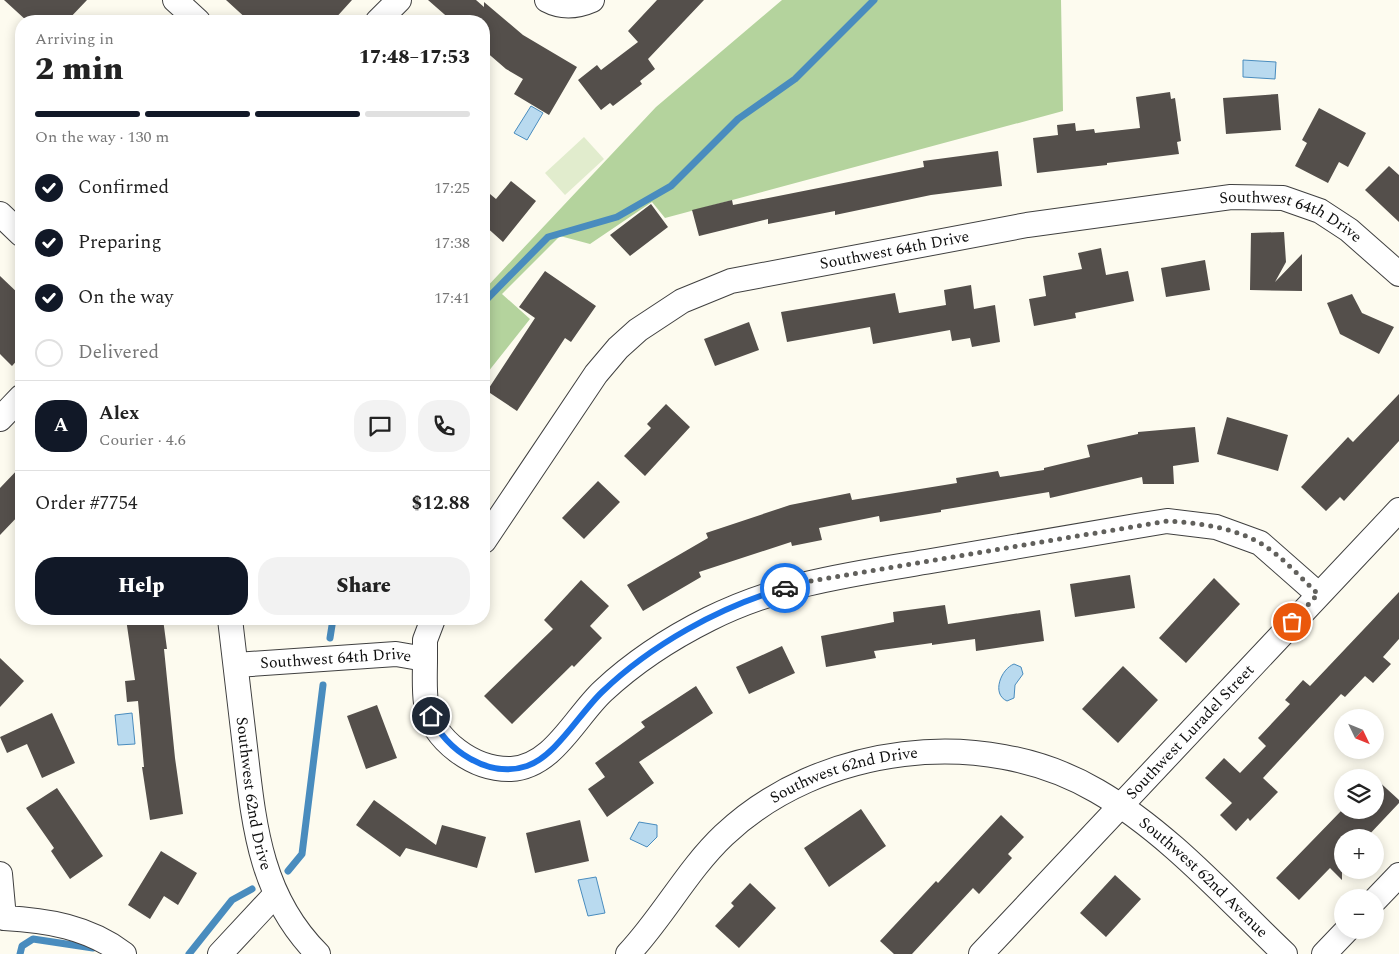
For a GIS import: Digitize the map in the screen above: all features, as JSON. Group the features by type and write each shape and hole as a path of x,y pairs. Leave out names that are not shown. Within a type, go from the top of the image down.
{"street":[{"path":"175,0 191,15"},
{"path":"384,15 399,0"},
{"path":"547,0 560,6 574,6 592,0"},
{"name":"Southwest 64th Drive","path":"490,532 596,374 618,348 638,330 682,301 731,282 1027,225 1231,198 1283,198 1320,211 1348,230 1399,274"},
{"path":"0,214 15,228"},
{"path":"0,419 15,403"},
{"name":"Southwest Luradel Street","path":"981,954 1399,510"},
{"path":"425,659 426,704 436,728 444,740 471,759 493,767 511,768 527,766 550,752 603,691 663,645 731,608 805,582 1167,521 1216,527 1260,543 1318,594"},
{"name":"Southwest 62nd Drive","path":"231,625 253,818 263,861 275,895 288,919 318,954"},
{"name":"Southwest 64th Drive","path":"236,665 396,654 425,659 425,640 431,625"},
{"name":"Southwest 62nd Drive","path":"628,954 708,852 740,821 799,784 856,764 888,756 914,753 981,754 1052,771 1096,790 1120,805"},
{"name":"Southwest 62nd Avenue","path":"1120,805 1172,847 1285,954"},
{"path":"0,874 2,918 38,920 63,925 86,933 124,954"},
{"path":"1384,891 1399,875"},
{"path":"220,954 275,895"},
{"path":"1324,954 1338,939"}],"green space":[{"path":"782,0 1061,0 1063,111 665,218 652,202 590,244 560,236 502,294 530,319 490,369 490,284 656,107"},
{"path":"584,137 604,159 565,195 545,173"}],"water":[{"path":"1243,60 1276,62 1275,79 1243,77"},
{"path":"531,106 543,113 527,140 514,133"},
{"path":"1014,664 1021,667 1023,674 1015,685 1014,698 1007,701 1002,698 1000,693 1000,682 1005,671"},
{"path":"132,713 135,744 118,745 115,715"},
{"path":"639,822 657,825 657,837 647,847 630,839"},
{"path":"596,877 605,913 588,916 578,880"}],"building":[{"path":"4,0 87,0 73,15 20,15"},
{"path":"226,0 352,0 338,15 242,15"},
{"path":"428,0 476,0 484,7 484,2 523,35 577,67 549,115 514,94 523,79 506,69 490,55 490,15 445,15"},
{"path":"657,0 704,0 648,59 655,69 640,81 642,84 613,106 610,103 601,110 578,80 597,65 601,70 638,42 628,31"},
{"path":"1170,92 1171,99 1175,98 1181,141 1177,142 1179,154 1037,173 1033,138 1058,135 1057,125 1075,123 1076,131 1094,129 1095,133 1140,128 1136,97"},
{"path":"1278,94 1281,130 1226,134 1223,98"},
{"path":"1319,108 1366,133 1348,167 1339,162 1328,183 1295,166 1307,143 1302,140"},
{"path":"998,151 1002,186 931,195 835,215 835,211 768,224 768,219 699,236 692,210 732,200 733,205 924,167 923,161"},
{"path":"1389,166 1399,175 1399,222 1365,190"},
{"path":"511,181 536,201 503,242 490,230 490,194 496,199"},
{"path":"651,204 668,227 630,256 610,235"},
{"path":"1284,232 1286,262 1275,282 1302,254 1302,291 1250,290 1251,233"},
{"path":"1101,248 1106,275 1128,271 1134,301 1075,313 1076,318 1034,326 1029,299 1046,296 1043,276 1082,269 1078,253"},
{"path":"1205,260 1210,290 1166,297 1161,268"},
{"path":"545,271 596,306 571,342 565,338 517,411 490,393 490,386 535,318 519,307"},
{"path":"0,276 15,290 15,363 12,366 0,354"},
{"path":"971,285 974,309 995,305 1000,342 972,347 970,338 952,341 950,330 873,344 870,327 787,342 781,312 895,293 899,313 946,305 944,290"},
{"path":"1352,294 1362,313 1394,327 1379,354 1340,334 1327,303"},
{"path":"749,322 759,350 715,366 704,339"},
{"path":"1399,394 1399,441 1344,501 1340,497 1326,511 1301,487 1348,437 1353,442"},
{"path":"666,404 690,427 645,476 624,456 651,428 647,424"},
{"path":"1227,417 1288,435 1278,471 1217,454"},
{"path":"1195,427 1199,462 1173,466 1174,484 1143,484 1142,477 1050,498 1049,492 880,522 879,516 819,528 822,540 792,546 791,542 699,572 701,577 643,611 627,585 708,538 706,533 790,505 850,493 852,500 957,483 956,478 998,471 1000,477 1044,470 1044,468 1090,457 1087,445 1138,434 1138,432"},
{"path":"15,472 15,519 0,535 0,488"},
{"path":"598,481 620,502 584,539 562,518"},
{"path":"1130,575 1135,608 1075,617 1070,584"},
{"path":"1214,578 1240,604 1186,663 1159,638"},
{"path":"581,580 609,606 590,626 602,638 574,667 572,665 512,724 484,696 553,629 544,620"},
{"path":"1399,592 1399,639 1383,657 1391,664 1373,683 1365,676 1345,697 1341,694 1263,778 1278,792 1250,821 1248,818 1236,831 1220,815 1232,803 1205,778 1224,758 1240,773 1266,746 1258,738 1290,704 1285,700 1303,680 1310,686"},
{"path":"945,605 948,624 1040,610 1044,641 976,651 975,639 932,645 932,643 874,651 876,658 826,667 821,636 894,622 893,612"},
{"path":"127,625 164,625 167,649 164,649 175,758 183,814 150,820 142,767 144,767 138,701 127,702 125,681 135,680"},
{"path":"782,646 795,673 749,694 736,667"},
{"path":"0,658 24,681 0,707"},
{"path":"1123,666 1158,700 1118,743 1082,709"},
{"path":"696,686 713,713 639,762 654,783 607,817 588,789 605,777 595,763 645,727 641,722"},
{"path":"377,705 397,758 366,769 347,716"},
{"path":"52,713 75,763 42,778 27,744 7,753 0,737"},
{"path":"1384,786 1399,800 1399,803 1384,819"},
{"path":"57,788 103,856 70,879 51,851 54,848 26,808"},
{"path":"374,800 436,845 442,825 486,837 477,868 406,848 400,857 356,825"},
{"path":"861,809 886,846 829,887 804,848"},
{"path":"1001,815 1024,837 1008,854 1012,858 979,894 973,888 912,954 894,954 880,941 936,881 938,883"},
{"path":"1334,818 1384,819 1374,829 1334,829 1334,872 1330,868 1299,900 1276,878"},
{"path":"580,820 589,861 535,873 526,833"},
{"path":"161,851 197,873 178,905 164,896 150,919 128,905"},
{"path":"1115,875 1141,899 1106,937 1080,913"},
{"path":"750,883 776,908 739,948 715,926 734,906 731,903"}],"waterway":[{"path":"490,296 548,237 617,217 671,186 738,119 795,79 874,0"},
{"path":"330,638 332,625"},
{"path":"288,871 302,854 323,685"},
{"path":"189,954 232,900 252,889"},
{"path":"20,954 22,946 33,939 93,948"}],"way so far":[{"path":"785,588 805,582 1167,521 1192,522 1216,527 1260,543 1282,560 1318,594 1292,622"}],"route":[{"path":"431,716 444,740 471,759 493,767 511,768 527,766 550,752 584,710 603,691 642,659 663,645 731,608 785,588"}]}
